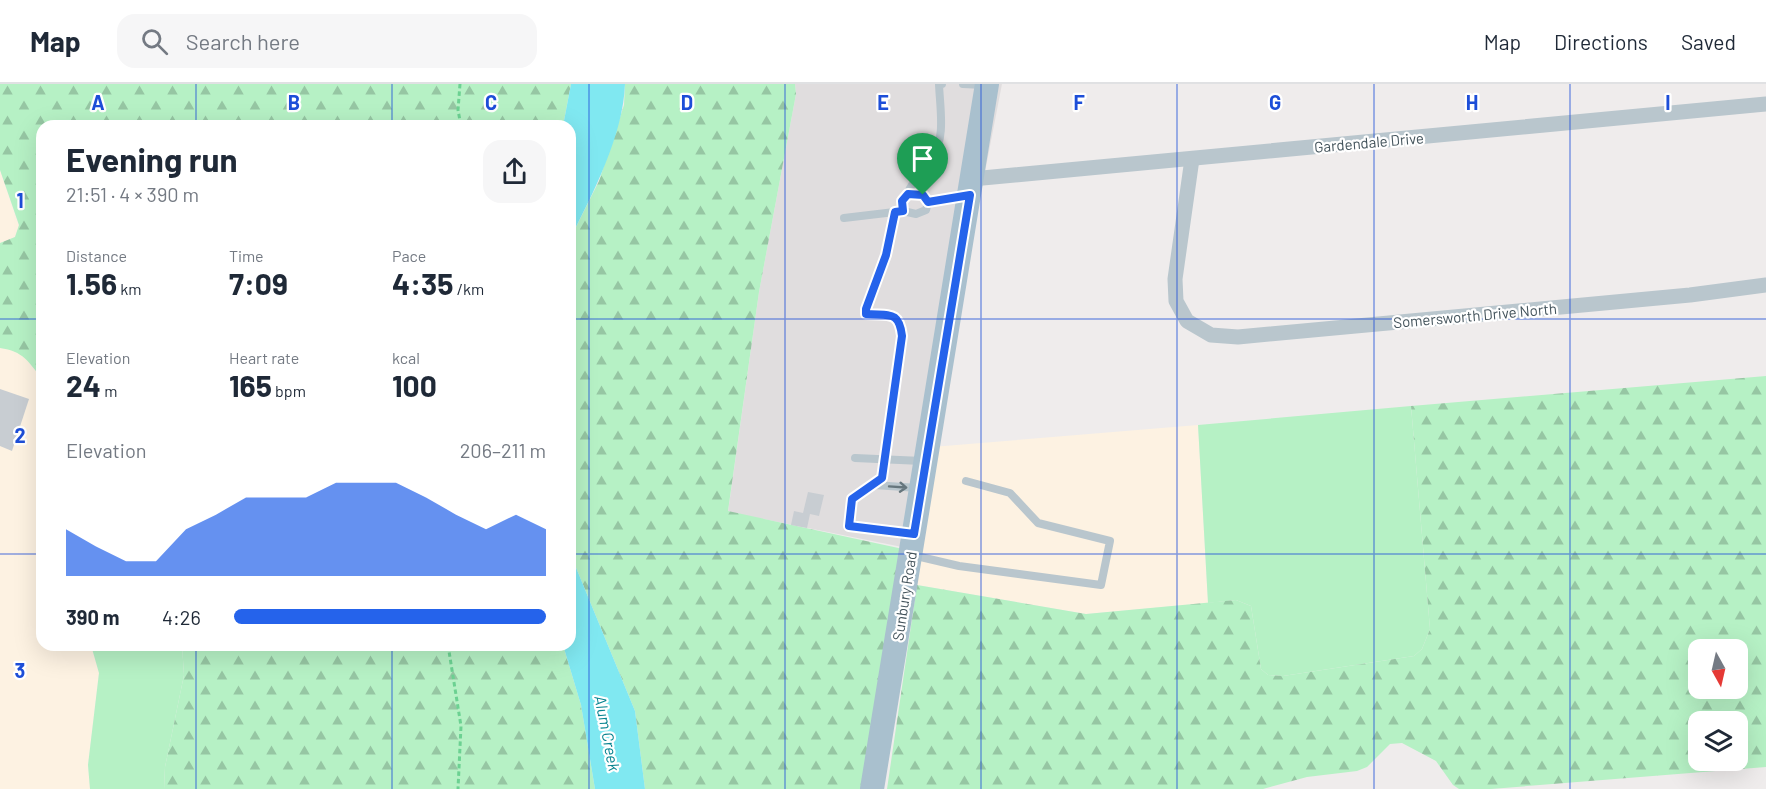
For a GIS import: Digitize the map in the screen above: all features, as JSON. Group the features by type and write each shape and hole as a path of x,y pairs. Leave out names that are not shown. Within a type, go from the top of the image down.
{"main road":[{"name":"Sunbury Road","path":"872,789 971,187 979,84"}],"street":[{"name":"Gardendale Drive","path":"971,187 1192,159 1766,104"},
{"name":"Somersworth Drive North","path":"1192,159 1175,279 1176,302 1187,321 1211,335 1238,337 1690,295 1766,285"}],"lane":[{"path":"942,84 939,84 941,117 939,149 924,171 911,184 908,194 902,201 886,255 866,309 866,314 898,318 901,322 902,336 882,478 852,499 849,526 913,544 959,566 1101,585 1110,541 1038,523 1010,492 966,481"},
{"path":"928,202 971,187"},
{"path":"844,218 899,211 916,214 926,210 928,202 923,195 908,194"},
{"path":"855,458 926,462"},
{"path":"874,485 922,488"}],"path":[{"path":"460,84 458,110 460,120"},
{"path":"449,651 461,726 458,789"}],"shaded area":[{"path":"795,84 1002,84 912,549 728,512 759,292 796,94"},
{"path":"0,170 19,226 15,237 0,243"},
{"path":"0,348 10,349 24,356 36,371 36,651 93,651 99,673 88,765 90,789 0,789"},
{"path":"1198,425 1208,603 1086,614 917,585 932,447"}],"green space":[{"path":"0,84 571,84 564,120 36,120 36,372 20,355 0,348 0,243 15,237 19,225 0,170"},
{"path":"625,84 795,84 796,94 759,292 728,511 903,549 863,789 645,789 635,711 576,568 576,227 599,181 624,105"},
{"path":"1766,376 1766,767 1748,768 1748,711 1688,711 1688,771 1716,771 1491,789 1459,789 1453,785 1436,761 1402,743 1390,744 1367,767 1357,771 1307,777 1263,789 887,789 917,585 1086,614 1236,600 1251,606 1261,669 1268,675 1283,676 1414,656 1422,649 1430,629 1411,406"},
{"path":"1411,406 1430,629 1422,649 1414,656 1283,676 1268,675 1261,669 1251,606 1236,600 1208,603 1198,425"},
{"path":"93,651 182,651 184,675 165,767 164,789 90,789 88,765 99,673"},
{"path":"182,651 565,651 581,705 595,789 164,789 165,767 184,675"}],"water":[{"path":"571,84 625,84 619,124 613,144 576,227 576,120 564,120"},
{"name":"Alum Creek","path":"576,568 635,711 645,789 595,789 581,705 565,651 576,651"}],"building":[{"path":"0,389 29,399 12,451 0,446"},
{"path":"808,492 824,495 819,516 810,514 807,528 791,525 794,511 803,513"}],"route":[{"path":"908,194 923,195 928,202 970,195 914,534 849,526 852,499 882,478 902,336 901,322 898,318 866,314 866,309 881,272 895,212 903,211 902,201 908,194"}]}
